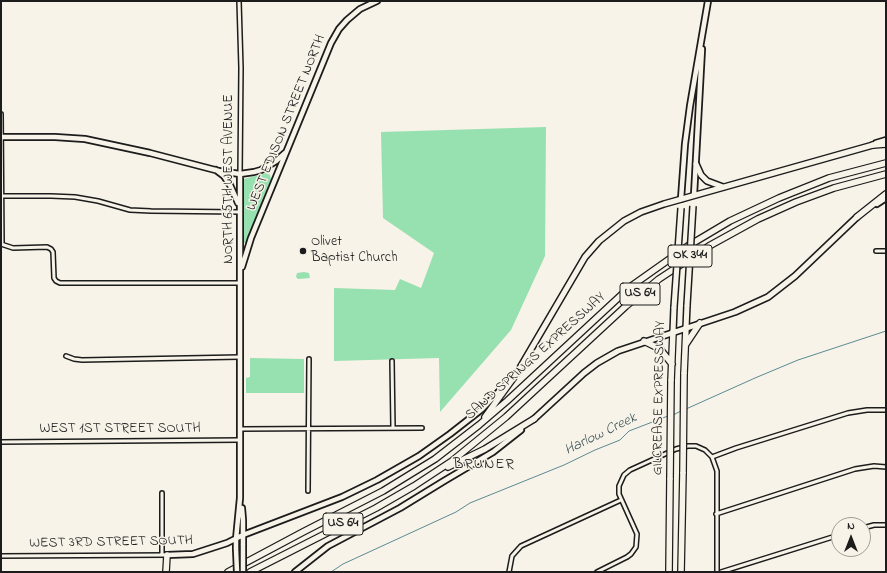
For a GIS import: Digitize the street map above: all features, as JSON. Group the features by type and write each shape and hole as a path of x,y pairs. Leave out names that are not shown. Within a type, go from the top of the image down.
{"highway":[{"path":"873,145 886,144"},
{"name":"SAND SPRINGS EXPRESSWAY","path":"228,572 399,482 435,459 479,425 625,292 688,246 730,221 779,198 829,178 886,163"},
{"name":"SAND SPRINGS EXPRESSWAY","path":"250,572 376,508 432,474 467,450 492,430 626,306 659,280 692,257 730,234 796,202 834,188 886,174"},
{"path":"857,217 886,194"},
{"path":"685,346 700,323"},
{"name":"GILCREASE EXPRESSWAY","path":"681,572 686,328"},
{"name":"GILCREASE EXPRESSWAY","path":"669,572 673,332"},
{"path":"644,341 660,349 672,364"},
{"path":"479,425 516,373"},
{"path":"432,474 485,450 534,419"},
{"path":"165,555 166,572"}],"main road":[{"path":"516,373 578,268 599,241 624,221 641,212 681,198 694,196 873,145"},
{"path":"696,164 702,175 708,181 724,187"},
{"name":"GILCREASE EXPRESSWAY","path":"686,328 694,196"},
{"name":"GILCREASE EXPRESSWAY","path":"673,332 681,198"},
{"path":"534,419 597,363 618,351 746,308 768,297 795,276 857,217"}],"street":[{"name":"NORTH 65TH WEST AVENUE","path":"239,1 241,68 239,212 240,498"},
{"name":"WEST EDISON STREET NORTH","path":"240,270 251,238 322,62 335,35 343,24 356,12 376,1"},
{"name":"GILCREASE EXPRESSWAY","path":"681,198 685,144 690,106 708,1"},
{"name":"GILCREASE EXPRESSWAY","path":"694,196 702,35"},
{"path":"1,114 1,244 13,248 51,249 54,256 53,275 56,281 64,283 240,283"},
{"path":"1,137 55,137 85,139 240,174 261,170 276,161 286,152"},
{"path":"873,145 886,140"},
{"path":"1,196 75,197 98,201 130,210 239,212 236,196 230,185 224,176 214,169"},
{"path":"857,217 886,198"},
{"path":"876,251 886,251"},
{"path":"66,356 82,360 240,357"},
{"path":"308,491 309,359"},
{"path":"392,361 393,428"},
{"name":"WEST 3RD STREET SOUTH","path":"1,556 192,554 236,539 342,497 395,470 450,434 482,409 516,373"},
{"path":"712,458 736,448 848,413 867,410 886,410"},
{"path":"295,572 328,546 400,508 493,452 534,419"},
{"path":"240,429 422,428"},
{"name":"WEST 1ST STREET SOUTH","path":"1,442 240,440"},
{"path":"597,572 627,557 636,547 637,534 621,500 619,490 620,482 624,475 630,470 676,449 688,446 701,448 712,458 717,471 717,572"},
{"path":"716,514 855,469 874,466 886,467"},
{"path":"162,493 165,555"},
{"path":"240,498 243,520 243,572"},
{"path":"236,572 236,539 240,498"},
{"path":"509,572 510,560 517,549 525,543 621,500"},
{"path":"871,526 886,525"},
{"path":"721,572 831,538"}],"green space":[{"path":"546,127 545,256 511,330 440,412 439,358 334,361 334,288 395,290 400,279 421,288 434,253 383,218 381,132"},
{"path":"266,173 270,175 271,179 246,243 244,243 244,179"},
{"path":"297,273 309,273 310,278 298,279 296,277"},
{"path":"250,358 304,359 304,393 246,393 246,378 250,377"}],"waterway":[{"name":"Harlow Creek","path":"686,409 798,360 886,331"},
{"name":"Harlow Creek","path":"673,415 681,411"},
{"name":"Harlow Creek","path":"331,572 343,564 456,512 470,503 564,465 620,440 629,431 668,416"}],"place":[{"name":"Olivet Baptist Church","path":"303,251"}],"district":[{"name":"BRUNER","path":"484,466"}]}
